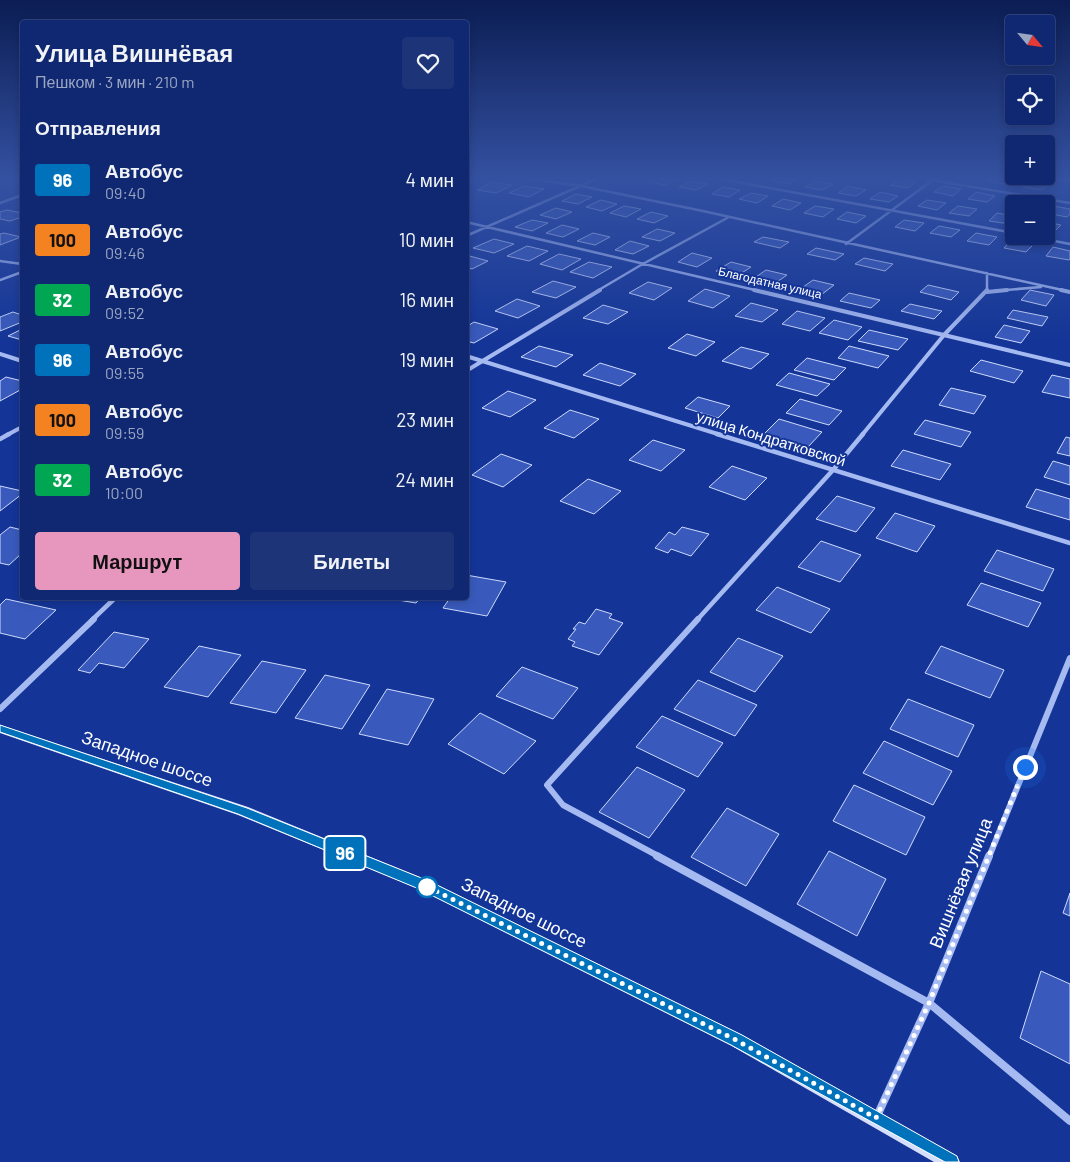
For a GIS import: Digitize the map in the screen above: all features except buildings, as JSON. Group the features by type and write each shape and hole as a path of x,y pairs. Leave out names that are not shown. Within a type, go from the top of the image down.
{"main road":[{"name":"Западное шоссе","path":"0,729 243,811 424,885 728,1036 951,1162"}],"street":[{"name":"Благодатная улица","path":"516,233 641,265 841,309 1070,365"},
{"path":"469,369 641,265 700,233"},
{"path":"800,233 1070,292"},
{"path":"846,244 861,233"},
{"path":"1055,241 1070,244"},
{"path":"0,261 20,264"},
{"path":"0,280 20,273"},
{"path":"987,273 987,292"},
{"path":"1047,287 987,292 966,311 833,470 547,785 564,805 929,1003 1070,1121"},
{"path":"0,354 20,360"},
{"name":"улица Кондратковской","path":"469,357 1070,543"},
{"path":"0,439 20,428"},
{"path":"0,709 113,600"},
{"name":"Вишнёвая улица","path":"876,1118 929,1003 1070,658"}],"bus line":[{"name":"96","path":"0,729 243,811 424,885 736,1040 951,1162"}],"route":[{"path":"427,887 424,885 736,1040 876,1118 929,1003 1025,767"}]}
